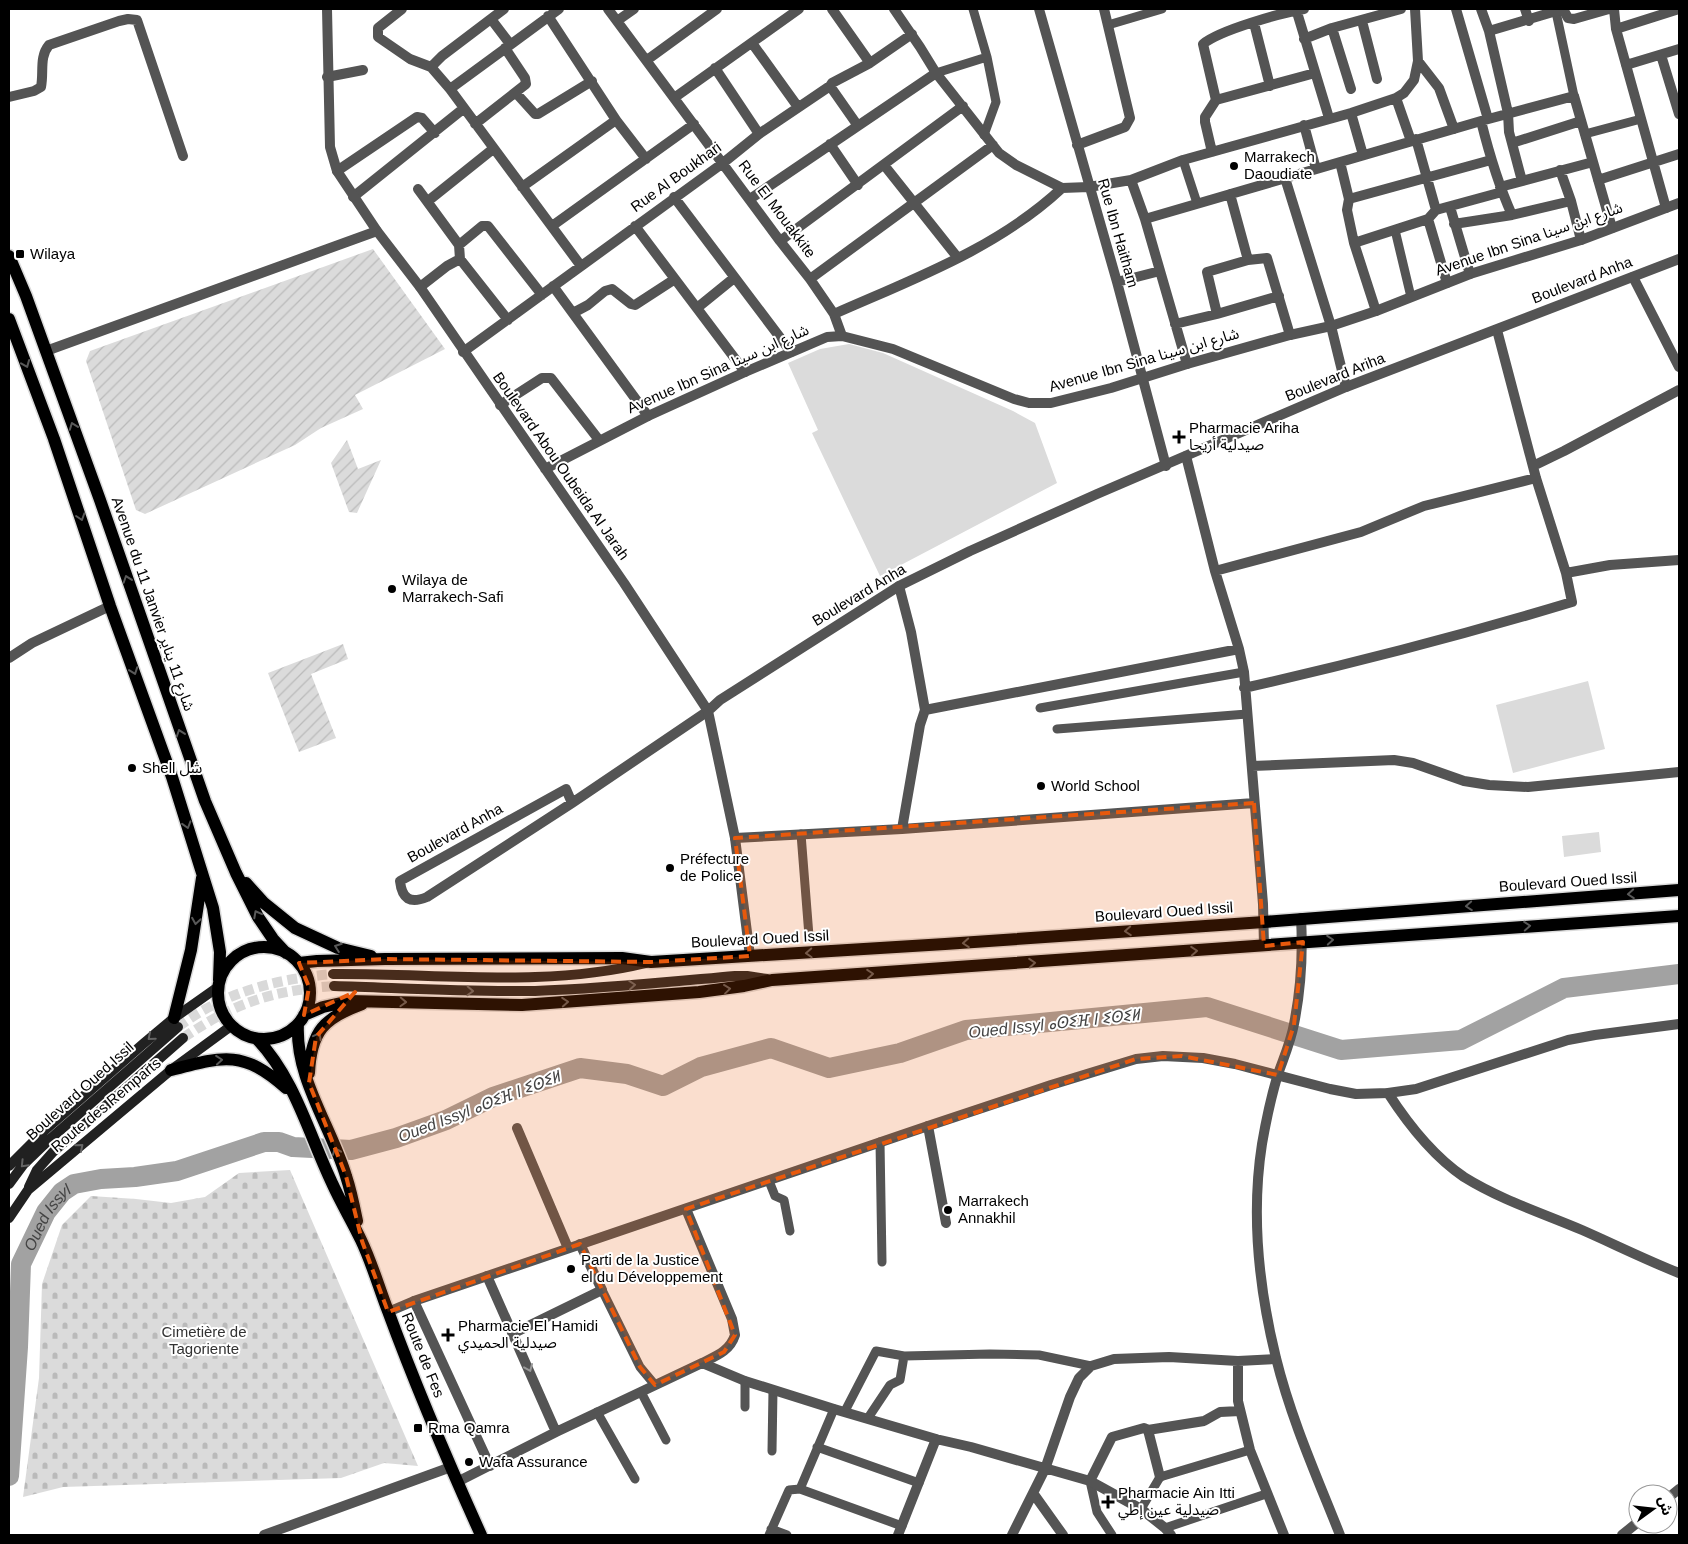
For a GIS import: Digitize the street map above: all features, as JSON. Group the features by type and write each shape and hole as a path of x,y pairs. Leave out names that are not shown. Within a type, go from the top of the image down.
{"main road":[{"name":"Avenue du 11 Janvier شارع 11 يناير","path":"9,256 26,296 100,500 208,810 236,873 266,930 286,953"},
{"path":"9,319 54,439 110,606 172,777 202,873 215,920 220,952 220,1007 231,1026 244,1035 257,1039 270,1039 281,1036 301,1019 323,1006 350,1001 522,1005 699,992 772,980 1679,916"},
{"path":"176,1022 191,950 202,873"},
{"path":"236,873 264,903 295,928 338,948 385,959"},
{"name":"Boulevard Oued Issil","path":"333,974 504,977 580,974 622,969 651,962 1264,922 1679,890"},
{"path":"219,983 229,962 239,954 248,950 268,947 286,953 299,963 306,974 309,987 309,1001 301,1019"},
{"name":"Boulevard Oued Issil","path":"299,963 317,960 622,958 651,962"},
{"path":"334,986 510,991 588,988 735,976 772,980"},
{"name":"Route des Remparts","path":"9,1166 46,1129 176,1022 219,983"},
{"path":"309,1083 312,1048 321,1029 337,1014 370,1001"},
{"name":"Route de Fes","path":"301,1019 298,1037 300,1055 309,1083 346,1176 362,1241 388,1312 451,1468 481,1535"},
{"name":"Boulevard Oued Issil","path":"9,1184 23,1164 176,1022"},
{"name":"Route des Remparts","path":"9,1218 28,1190 171,1070 231,1026"},
{"name":"Boulevard Oued Issil","path":"28,1190 37,1170 52,1152 183,1038"},
{"name":"Route de Fes","path":"257,1039 278,1065 313,1135 332,1182 362,1241"},
{"path":"171,1070 205,1061 242,1060 269,1073 293,1094"}],"street":[{"name":"Boulevard Abou Oubeida Al Jarah","path":"328,9 330,147 337,171 377,231 420,287 624,583 708,711 735,838 750,956"},
{"path":"402,9 378,28 378,37 410,60 431,67 450,89 582,266"},
{"path":"431,67 438,59 504,9"},
{"path":"450,89 559,9"},
{"name":"Rue El Mouakkite","path":"608,9 780,241 810,278 834,314 842,336"},
{"path":"617,21 634,9"},
{"path":"647,60 717,9"},
{"path":"674,98 799,9"},
{"path":"832,9 870,63"},
{"path":"894,9 936,73 999,153 1016,165 1062,188 1089,187 1132,180 1183,160 1351,113 1396,98 1404,93 1414,80 1418,60 1414,9"},
{"path":"973,9 987,57 996,102 984,135"},
{"name":"Rue Ibn Haitham","path":"1039,9 1117,282 1166,466"},
{"path":"1077,144 1125,127 1130,118 1104,9"},
{"path":"1108,26 1162,9"},
{"path":"1216,100 1203,44 1211,38 1299,9 1304,39 1329,118"},
{"path":"1304,39 1332,28 1401,9"},
{"path":"1456,9 1484,120 1491,160 1512,215"},
{"path":"1481,9 1489,31 1508,113 1508,125 1522,181"},
{"path":"1525,9 1529,20"},
{"path":"1561,10 1568,18 1574,20 1609,9"},
{"path":"1614,9 1616,29 1666,208"},
{"path":"1616,29 1679,9"},
{"path":"1489,31 1561,10"},
{"path":"1561,10 1574,96 1612,228"},
{"path":"548,16 616,120 646,160"},
{"path":"475,124 526,84 491,19"},
{"path":"9,97 34,91 41,87 42,57 48,45 119,21 137,20 183,156"},
{"path":"1362,21 1377,78"},
{"path":"1254,23 1270,86"},
{"path":"1332,28 1351,89"},
{"name":"Rue Al Boukhari","path":"463,352 759,134 832,83 870,63 912,34"},
{"path":"752,43 798,107"},
{"path":"1626,65 1679,49"},
{"path":"1661,55 1676,91 1679,114"},
{"path":"750,199 936,73 987,57"},
{"path":"1418,60 1439,88 1454,129"},
{"path":"715,68 759,134"},
{"path":"328,76 363,70"},
{"path":"1212,152 1204,122 1205,117 1216,100 1315,73"},
{"path":"516,93 538,114 592,81"},
{"path":"830,86 858,126"},
{"path":"1145,219 1413,140 1574,96"},
{"path":"1396,98 1427,178 1436,210"},
{"path":"780,241 963,106"},
{"path":"353,197 435,133 463,108"},
{"path":"1351,113 1363,155"},
{"path":"337,171 417,117 422,118 435,133"},
{"path":"1584,134 1641,119"},
{"path":"522,187 616,120"},
{"path":"1512,143 1581,121"},
{"path":"552,226 694,124"},
{"path":"1304,125 1316,169"},
{"path":"830,144 858,185"},
{"path":"810,278 993,146"},
{"path":"428,201 493,149"},
{"path":"1598,180 1654,164 1679,154"},
{"path":"1183,160 1197,203"},
{"path":"1349,199 1491,160"},
{"path":"1340,162 1349,199 1347,210 1354,243 1376,311"},
{"path":"1354,243 1428,219 1436,210 1501,190 1522,181 1593,162"},
{"path":"884,165 958,258"},
{"path":"1560,170 1571,201 1581,240"},
{"path":"1285,178 1331,326 1346,388"},
{"path":"1132,180 1187,364"},
{"path":"834,314 958,258 1022,222 1041,208 1062,188"},
{"path":"418,189 459,245 460,258 508,320"},
{"path":"1230,194 1248,260"},
{"path":"674,197 791,352"},
{"path":"1454,224 1512,215 1571,201"},
{"name":"Avenue Ibn Sina شارع ابن سينا","path":"545,469 648,416 827,337 842,336 893,349 1004,395 1029,403 1051,403 1103,391 1187,364 1290,335 1331,326 1376,311 1470,274 1581,240 1679,203"},
{"path":"1450,207 1470,274"},
{"path":"1428,219 1447,283"},
{"path":"459,245 482,226 488,226 542,295"},
{"path":"635,226 745,372"},
{"path":"1395,230 1411,296"},
{"path":"46,351 377,231"},
{"path":"420,287 460,258"},
{"path":"1217,314 1207,272 1248,260 1267,258 1290,335"},
{"name":"Boulevard Anha","path":"1497,330 1679,259"},
{"path":"1117,282 1160,271"},
{"path":"1632,277 1679,367"},
{"path":"573,313 588,305 605,291 612,289 634,305 675,278"},
{"path":"697,308 734,278"},
{"path":"553,286 648,416"},
{"path":"1175,324 1279,296"},
{"path":"1244,688 1470,632 1572,602 1566,573 1536,478 1497,330"},
{"name":"Boulevard Ariha","path":"1186,456 1346,388 1497,330"},
{"path":"500,405 542,378 549,377 599,440"},
{"path":"1533,466 1679,390"},
{"path":"1186,456 1215,571 1244,672 1264,922 1264,946"},
{"name":"Boulevard Anha","path":"572,803 566,789 400,881 403,893 408,899 413,901 427,897 572,803 708,711 720,700 899,586 970,551 1186,456"},
{"path":"1215,571 1361,532 1424,506 1536,478"},
{"path":"1566,573 1610,565 1679,560"},
{"path":"899,586 911,632 924,710 902,829"},
{"path":"9,658 32,643 110,606"},
{"path":"924,710 1239,650"},
{"path":"1040,708 1244,672"},
{"path":"1057,729 1247,714"},
{"path":"1252,766 1394,760 1413,763 1464,781 1489,785 1528,787 1679,772"},
{"path":"735,838 902,829 1254,803"},
{"path":"801,834 809,936"},
{"path":"1301,918 1303,942 1300,985 1294,1025 1278,1075 1262,1146 1258,1224 1260,1268 1276,1359 1294,1416 1340,1535"},
{"path":"388,1312 414,1301 880,1142 1136,1059 1182,1056 1235,1064 1356,1094 1388,1093 1416,1089 1568,1040 1679,1024"},
{"path":"1388,1093 1423,1140 1463,1176 1526,1208 1679,1273"},
{"path":"928,1126 946,1223"},
{"path":"516,1128 568,1248"},
{"path":"880,1142 882,1262"},
{"path":"769,1181 775,1196 784,1200 790,1231"},
{"path":"457,1482 597,1412 724,1352 736,1335 732,1319 686,1209"},
{"path":"580,1244 640,1367 654,1385"},
{"path":"487,1276 514,1333 556,1432"},
{"path":"514,1333 602,1290"},
{"path":"414,1301 490,1466"},
{"path":"800,1489 818,1447 876,1351 904,1356 1039,1355 1091,1366"},
{"path":"868,1418 890,1385 900,1380 904,1356"},
{"path":"1012,1535 1034,1493 1070,1397 1079,1378 1091,1366 1114,1359 1169,1357 1238,1361 1276,1359"},
{"path":"1238,1361 1238,1401 1250,1450 1284,1535"},
{"path":"702,1363 745,1381 773,1390 936,1439 1090,1481 1141,1509 1168,1532 1266,1494"},
{"path":"744,1407 745,1381"},
{"path":"772,1450 773,1390"},
{"path":"641,1392 666,1440"},
{"path":"1112,1535 1097,1512 1090,1481 1112,1437 1144,1428 1148,1430 1204,1421 1220,1412 1240,1411"},
{"path":"597,1412 635,1479"},
{"path":"1148,1430 1160,1477"},
{"path":"787,1535 770,1532 789,1490 800,1489 900,1530 936,1439"},
{"path":"818,1447 918,1483"},
{"path":"1141,1509 1160,1477 1250,1450"},
{"path":"264,1535 451,1468"},
{"path":"1034,1493 1063,1535"}],"highlighted area":[{"path":"1254,803 1264,946 1303,942 1294,1025 1278,1075 1182,1056 1136,1059 686,1209 735,1335 724,1352 655,1385 640,1367 580,1244 388,1312 362,1241 346,1176 309,1083 316,1037 355,992 304,1015 309,987 299,963 385,959 651,962 750,956 735,838"}],"green space":[{"path":"373,249 445,349 355,395 363,409 321,428 295,445 145,514 136,510 86,361 90,351"},
{"path":"849,344 883,353 1013,411 1035,423 1057,483 880,576 812,433 818,430 788,363 820,349"},
{"path":"347,440 358,469 381,460 357,513 349,512 331,463"},
{"path":"343,644 348,659 311,674 336,738 299,752 268,673"},
{"path":"1588,681 1605,749 1513,773 1496,705"},
{"path":"1599,832 1601,852 1564,857 1562,836"},
{"name":"Cimetière de Tagoriente","path":"290,1170 418,1466 384,1463 341,1478 63,1487 23,1497 39,1378 42,1284 62,1225 91,1196 171,1203 205,1197 239,1173"}],"waterway":[{"name":"Oued Issyl ⴰⵙⵉⴼ ⵏ ⵉⵙⵉⵍ","path":"9,1476 18,1347 21,1264 46,1212 62,1192 74,1184 101,1179 135,1177 177,1171 264,1142 279,1142 293,1147 351,1150 396,1138 446,1120 493,1097 580,1068 627,1074 663,1086 701,1067 771,1048 829,1068 900,1053 966,1030 1207,1007 1341,1050 1461,1040 1564,988 1679,974"}],"tunnel":[{"path":"178,1027 214,1005 252,989 292,979 333,974"},
{"path":"183,1038 220,1015 255,1000 291,991 334,986"}],"place":[{"name":"Marrakech Daoudiate","path":"1234,166"},
{"name":"Wilaya","path":"20,254"},
{"name":"Pharmacie Ariha صيدلية أريحا","path":"1179,437"},
{"name":"Wilaya de Marrakech-Safi","path":"392,589"},
{"name":"Shell شل","path":"132,768"},
{"name":"World School","path":"1041,786"},
{"name":"Préfecture de Police","path":"670,868"},
{"name":"Marrakech Annakhil","path":"948,1210"},
{"name":"Parti de la Justice el du Développement","path":"571,1269"},
{"name":"Pharmacie El Hamidi صيدلية الحميدي","path":"448,1335"},
{"name":"Rma Qamra","path":"418,1428"},
{"name":"Wafa Assurance","path":"469,1462"},
{"name":"Pharmacie Ain Itti صيدلية عين إطي","path":"1108,1502"}],"water label":[{"name":"Oued Issyl","path":"50,1220"}]}
